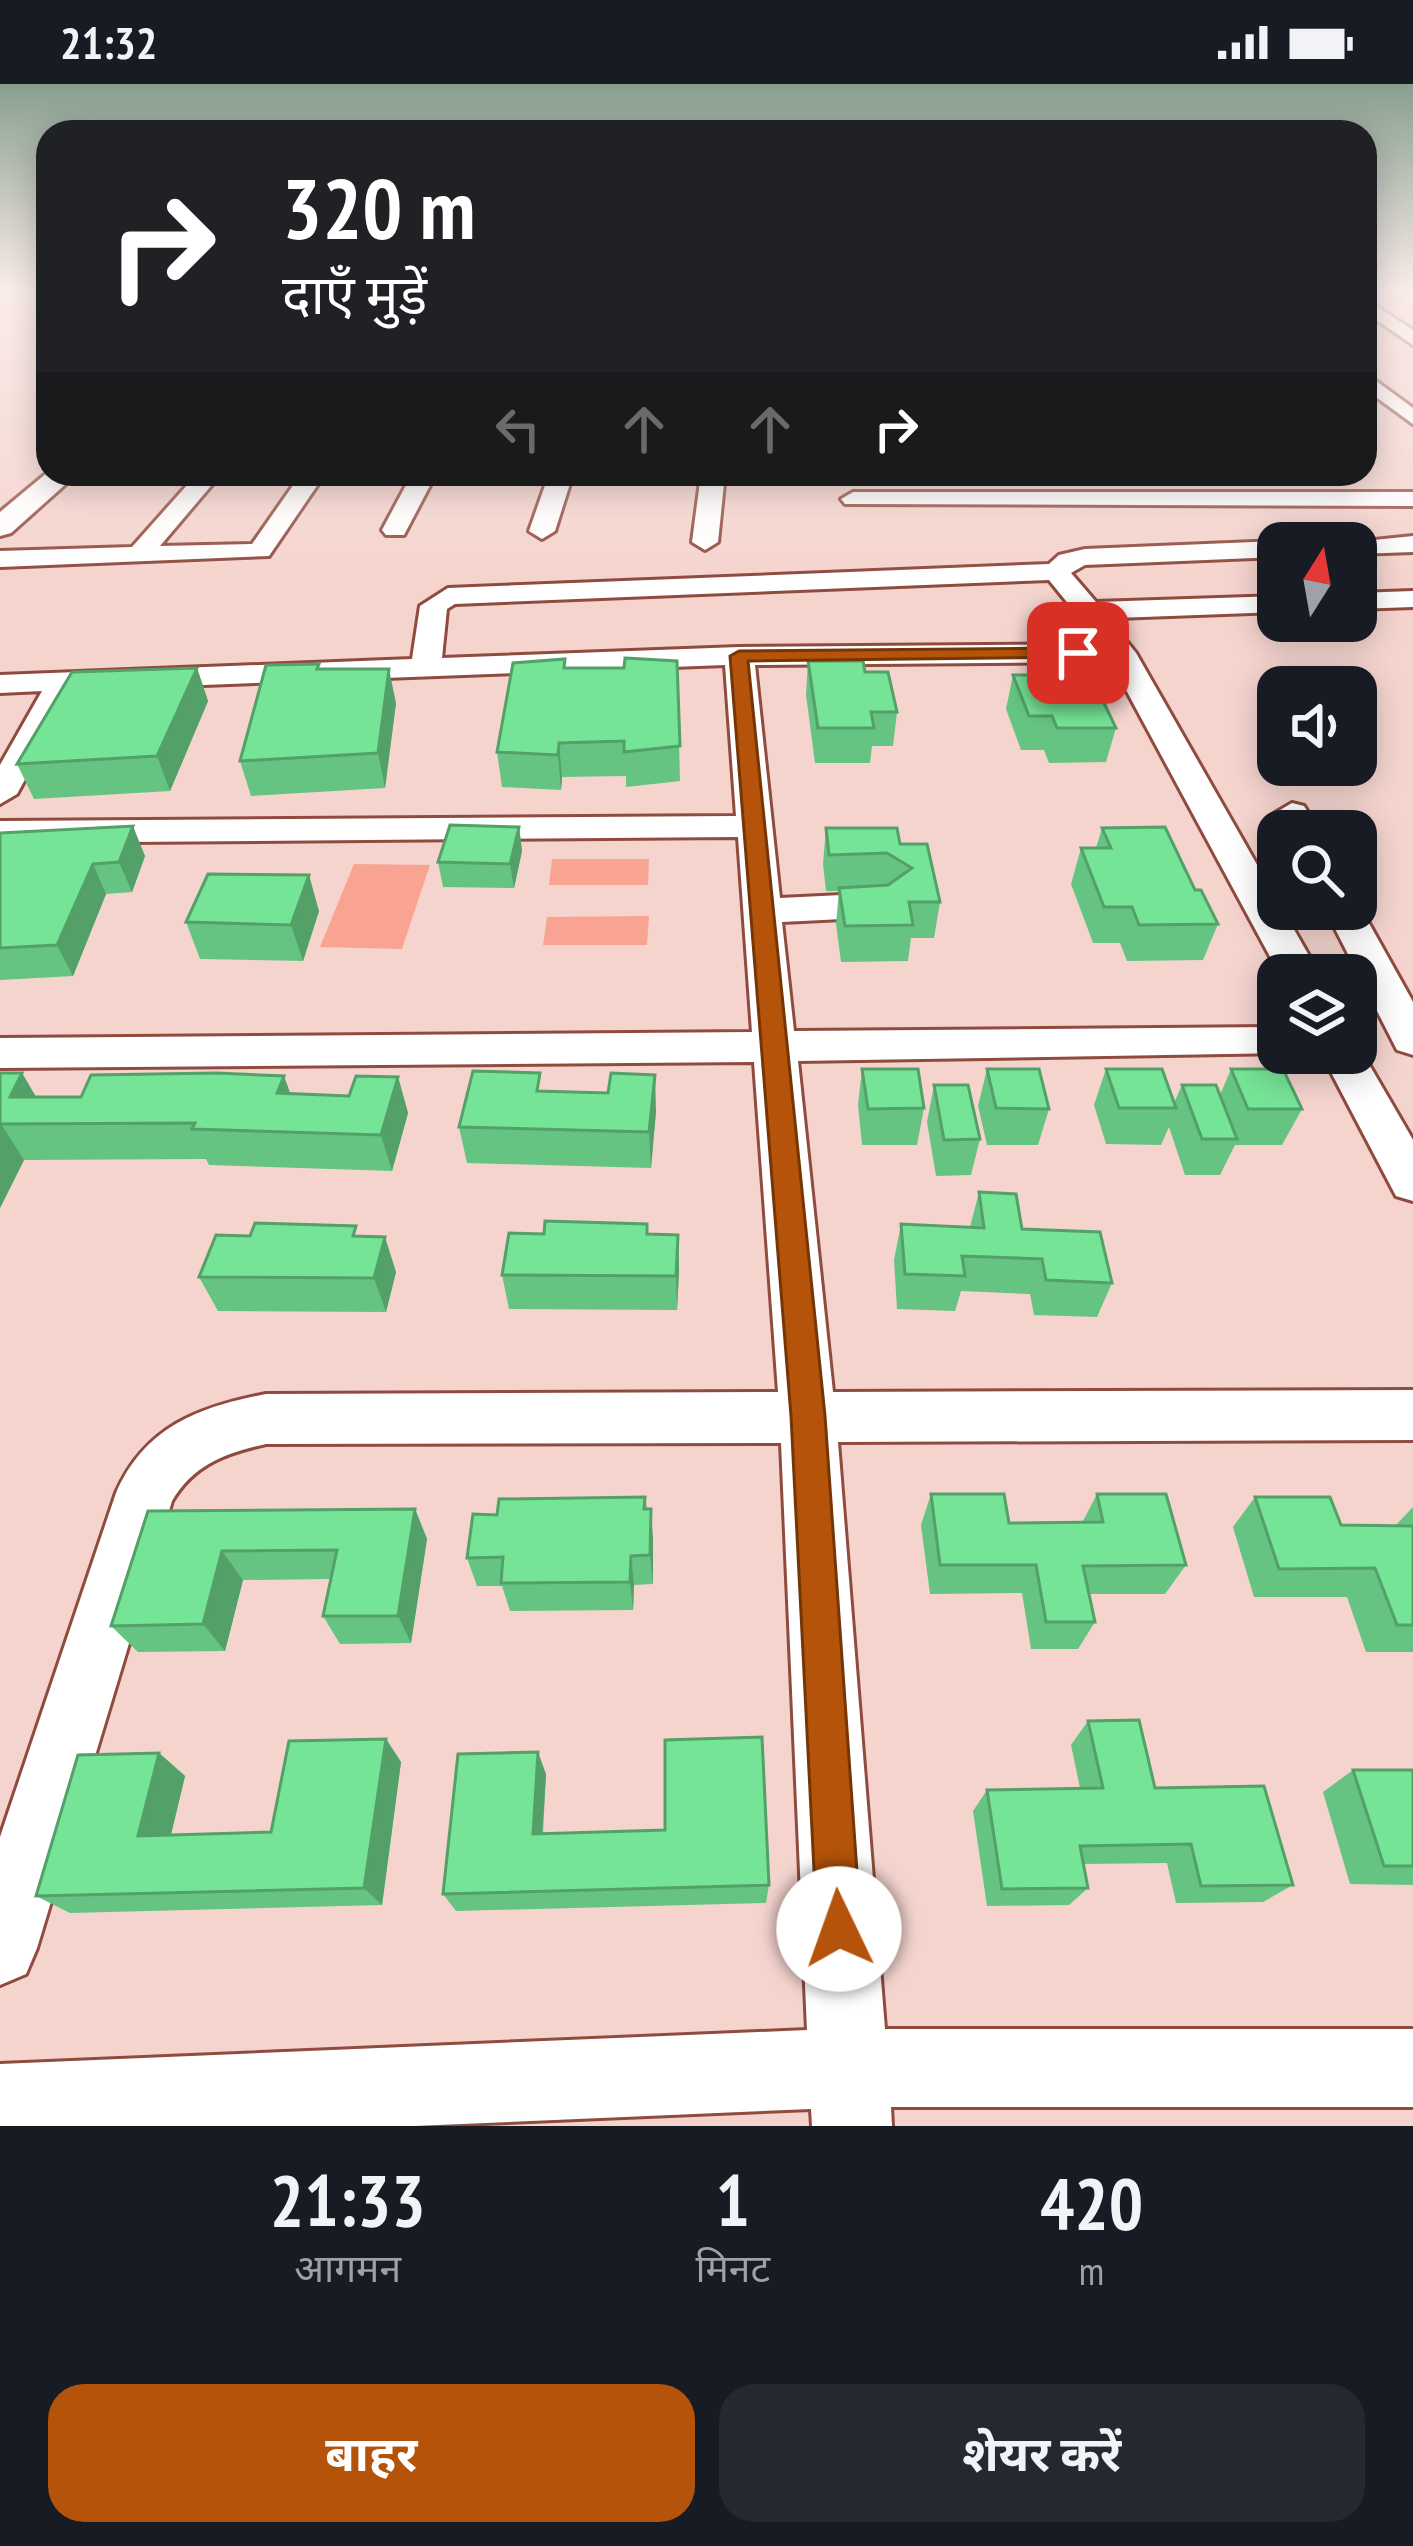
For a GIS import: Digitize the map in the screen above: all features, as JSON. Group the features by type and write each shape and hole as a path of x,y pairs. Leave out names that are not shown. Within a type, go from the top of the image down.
{"main road":[{"path":"7,515 47,486"}],"street":[{"path":"1377,389 1413,418"},
{"path":"138,556 199,486"},
{"path":"0,559 260,551 305,486"},
{"path":"395,530 418,486"},
{"path":"542,531 557,486"},
{"path":"705,542 711,486"},
{"path":"1120,486 1131,500"},
{"path":"1245,486 1270,522"},
{"path":"1366,486 1410,537"},
{"path":"853,499 1413,500"},
{"path":"1377,542 1410,537"},
{"path":"426,668 434,606 448,596 1056,572 1068,561 1085,557 1257,543"},
{"path":"1056,572 1121,653 1288,954"},
{"path":"1377,600 1413,599"},
{"path":"1089,611 1257,605"},
{"path":"0,684 739,656 1121,653"},
{"path":"739,656 808,1416 850,2097"},
{"path":"0,794 63,682"},
{"path":"0,832 756,826"},
{"path":"760,911 884,905"},
{"path":"1355,930 1413,1040 1377,1041"},
{"path":"0,1053 1257,1042"},
{"path":"1354,1074 1413,1183"},
{"path":"0,1948 145,1493 158,1466 186,1442 222,1427 266,1419 1413,1414"},
{"path":"0,2104 850,2097 1413,2068"}],"shaded area":[{"path":"552,859 649,859 648,885 549,885"},
{"path":"354,864 430,865 402,949 320,947"},
{"path":"649,916 647,945 543,945 547,917"}],"building":[{"path":"625,658 677,661 680,746 624,752 624,741 559,743 558,755 497,752 513,663 565,659 564,668 624,668"},
{"path":"808,661 863,661 865,672 888,672 897,712 871,712 874,728 818,728"},
{"path":"1032,661 1084,661 1116,728 1057,728 1052,716 1029,716 1013,675 1038,675"},
{"path":"319,664 317,669 389,669 378,753 240,761 266,665"},
{"path":"197,668 157,756 17,764 72,672"},
{"path":"450,825 519,827 510,864 438,862"},
{"path":"133,826 119,862 93,864 57,945 0,948 0,833"},
{"path":"1165,827 1195,890 1201,890 1218,924 1139,925 1132,907 1104,907 1081,848 1111,848 1102,828"},
{"path":"826,828 897,828 900,844 927,844 940,902 909,902 913,925 845,926 839,888 888,885 912,868 887,853 829,855"},
{"path":"208,874 309,875 291,925 186,922"},
{"path":"862,1069 918,1069 924,1108 868,1109"},
{"path":"987,1069 1039,1069 1049,1109 996,1108"},
{"path":"1106,1069 1162,1069 1176,1108 1119,1108"},
{"path":"1231,1069 1285,1074 1302,1109 1248,1109"},
{"path":"473,1071 540,1073 537,1091 608,1093 611,1073 655,1075 649,1132 459,1127"},
{"path":"0,1073 22,1073 10,1097 81,1097 91,1075 284,1076 277,1093 349,1096 356,1076 398,1077 381,1135 192,1129 195,1123 0,1126"},
{"path":"934,1085 968,1085 980,1139 944,1140"},
{"path":"1182,1085 1216,1085 1237,1139 1202,1139"},
{"path":"979,1192 1016,1194 1022,1229 1100,1232 1112,1283 1046,1280 1042,1259 962,1256 965,1276 905,1274 901,1224 984,1228"},
{"path":"545,1221 647,1224 647,1234 678,1235 676,1276 502,1275 509,1233 544,1234"},
{"path":"255,1223 356,1226 353,1236 385,1237 374,1278 199,1277 216,1235 250,1236"},
{"path":"931,1494 1004,1494 1009,1523 1103,1522 1097,1494 1166,1494 1186,1565 1083,1566 1095,1622 1046,1622 1036,1565 940,1565"},
{"path":"645,1497 644,1509 651,1509 650,1555 631,1556 630,1582 501,1583 503,1557 467,1558 473,1514 497,1515 499,1499"},
{"path":"1255,1497 1330,1497 1341,1525 1413,1526 1413,1625 1397,1625 1375,1568 1279,1569"},
{"path":"415,1509 398,1616 323,1616 337,1550 222,1551 203,1624 111,1626 148,1511"},
{"path":"1139,1720 1155,1788 1264,1786 1293,1885 1201,1886 1191,1844 1080,1846 1088,1888 1002,1889 987,1790 1103,1788 1088,1721"},
{"path":"762,1737 769,1885 443,1894 458,1754 538,1752 533,1834 665,1830 665,1740"},
{"path":"386,1739 364,1888 36,1896 78,1755 159,1753 138,1836 271,1832 289,1741"},
{"path":"1353,1770 1413,1770 1413,1866 1384,1866"}],"route":[{"path":"839,1929 808,1416 739,656 1078,653"}]}
